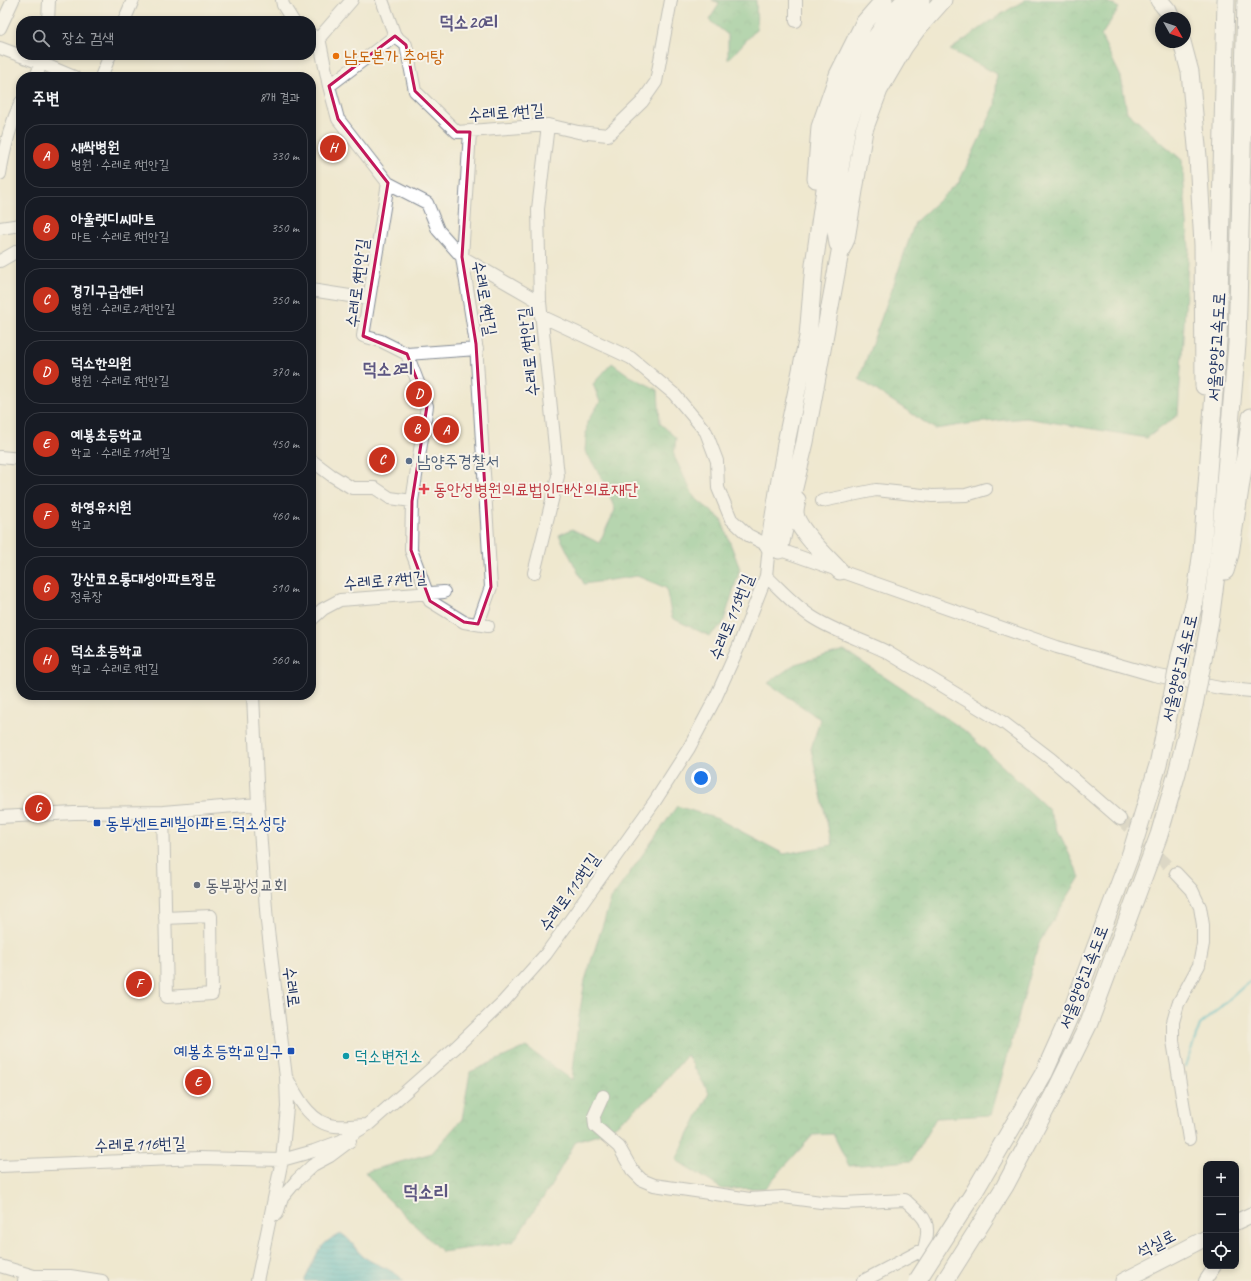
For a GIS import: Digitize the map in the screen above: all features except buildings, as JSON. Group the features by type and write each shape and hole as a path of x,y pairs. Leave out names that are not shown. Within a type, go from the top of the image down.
{"highway":[{"path":"814,265 815,195 820,127 838,75 864,23 884,0"},
{"path":"774,548 787,438 808,337 814,265 833,134 839,106 849,79 892,14 905,0"},
{"path":"840,252 836,231 840,169 847,126 862,88 886,46 921,0"},
{"path":"774,548 798,471 840,252 846,239 864,130 879,90 904,46 943,0"},
{"path":"1159,0 1168,12"},
{"name":"서울양양고속도로","path":"917,1281 973,1194 1044,1073 1070,1015 1131,853 1158,765 1180,656 1195,600 1202,551 1218,340 1226,0"},
{"name":"서울양양고속도로","path":"945,1281 1005,1186 1057,1088 1089,1023 1159,835 1177,773 1194,705 1210,621 1220,536 1237,344 1246,0"},
{"path":"1184,48 1190,72 1198,157 1203,245 1205,509"},
{"path":"1210,621 1230,554 1251,416"},
{"path":"798,471 800,481 794,514 810,540 840,571"}],"main road":[{"path":"1239,1221 1251,1215"},
{"name":"석실로","path":"1123,1281 1203,1240"}],"street":[{"path":"0,28 13,0"},
{"path":"48,16 49,0"},
{"path":"126,16 133,0"},
{"path":"282,0 283,5 290,16"},
{"path":"316,36 352,0"},
{"name":"수레로1번길","path":"382,0 395,36 406,45 415,91 457,132 548,125 578,132 608,135 642,102 656,82 671,0"},
{"path":"796,0 796,21"},
{"path":"329,86 395,36"},
{"name":"수레로9번길","path":"316,40 338,119 388,183 427,203 438,230 462,257 477,349 491,587 483,625 464,622 430,601 427,592"},
{"path":"0,48 16,53"},
{"path":"38,72 42,60 65,72"},
{"path":"103,72 108,60"},
{"path":"0,174 4,151 16,114"},
{"name":"수레로1번안길","path":"534,573 558,476 540,302 538,209 548,125"},
{"path":"470,132 462,257 540,302"},
{"name":"수레로9번안길","path":"388,183 363,336 381,341 407,354"},
{"path":"0,228 16,226"},
{"path":"0,261 16,252"},
{"path":"316,291 369,299"},
{"path":"541,316 631,358 674,394 706,432 717,461 718,488 731,519 748,535 774,548 1057,647 1154,675 1220,688 1251,691"},
{"path":"427,592 411,550 412,501 427,406 407,354 477,349"},
{"path":"0,457 16,459"},
{"path":"316,464 352,488 375,488 390,498 412,501"},
{"path":"822,501 876,490 932,496 966,495 986,489"},
{"name":"수레로115번길","path":"282,1160 314,1151 341,1141 368,1125 456,1047 504,1001 546,954 655,801 689,748 715,699 738,648 766,576 774,548"},
{"path":"766,576 812,617 887,652 1004,723 1051,759 1120,819"},
{"name":"수레로77번길","path":"316,615 322,609 340,600 427,592 444,592"},
{"name":"수레로","path":"253,700 258,804 270,950 286,1077 287,1106 282,1160 257,1281"},
{"path":"0,817 74,813 163,812 258,804"},
{"path":"163,812 165,918 167,997 212,994 210,916 165,918"},
{"path":"1176,873 1192,890 1200,907 1203,925 1203,944 1199,965 1178,1004 1172,1022 1173,1041 1189,1139"},
{"path":"286,1077 300,1102 313,1116 322,1122 334,1126 368,1125"},
{"path":"603,1096 594,1116 595,1126 619,1147 632,1170 642,1180 654,1186 750,1199 783,1196 820,1202 843,1203 905,1200 923,1216 927,1224 927,1236 924,1249 925,1271 920,1281"},
{"path":"268,1230 275,1218 282,1198 296,1180 313,1165 345,1146 368,1125"},
{"name":"수레로116번길","path":"0,1166 199,1158 282,1160"},
{"path":"863,1281 924,1249"},
{"path":"0,1266 29,1278 70,1276 102,1281"},
{"path":"1205,1281 1213,1269"}],"highlighted area":[{"path":"395,36 406,45 415,91 457,132 470,132 462,257 476,344 491,587 478,624 464,622 430,601 411,550 412,501 427,406 407,354 363,336 388,183 338,119 329,86"}],"green space":[{"path":"712,0 756,0 757,29 728,60 728,35 709,20 720,3"},
{"path":"1025,0 1104,0 1119,8 1101,36 1121,77 1127,112 1182,160 1189,248 1178,415 1147,438 1026,418 974,423 935,429 859,379 915,222 959,182 995,106 997,74 950,50 998,16"},
{"path":"612,363 630,376 658,390 660,423 676,438 674,456 694,497 721,519 740,569 723,624 709,636 672,618 666,588 637,576 584,584 559,535 572,529 599,543 615,510 605,483 585,451 587,422 600,402 593,384"},
{"path":"844,650 964,730 1048,809 1080,877 1039,943 991,1115 936,1118 911,1161 849,1166 833,1134 813,1135 765,1188 722,1189 676,1160 709,1093 687,1055 655,1093 610,1130 576,1141 549,1189 513,1242 442,1252 384,1195 365,1172 432,1153 462,1119 470,1072 526,1047 572,1080 578,1023 585,980 611,899 677,806 718,819 784,854 832,845 811,749 820,719 768,683 795,664"}],"water":[{"path":"342,1234 364,1257 395,1273 404,1281 304,1281 314,1259 322,1247 327,1241"}],"waterway":[{"path":"1185,1066 1200,1025 1251,980"}],"tunnel":[{"path":"1120,819 1176,873"}],"place":[{"name":"남도본가 추어탕","path":"336,56"},
{"name":"덕소초등학교","path":"333,148"},
{"name":"덕소한의원","path":"419,394"},
{"name":"아울렛디씨마트","path":"417,429"},
{"name":"새싹병원","path":"446,430"},
{"name":"경기구급센터","path":"382,460"},
{"name":"남양주경찰서","path":"409,461"},
{"name":"동안성병원의료법인대산의료재단","path":"424,489"},
{"name":"강산코오롱대성아파트정문","path":"38,808"},
{"name":"동부센트레빌아파트.덕소성당","path":"97,823"},
{"name":"동부광성교회","path":"197,885"},
{"name":"하영유치원","path":"139,984"},
{"name":"예봉초등학교입구","path":"291,1051"},
{"name":"덕소변전소","path":"346,1056"},
{"name":"예봉초등학교","path":"198,1082"}],"district":[{"name":"덕소20리","path":"469,22"},
{"name":"덕소2리","path":"388,369"},
{"name":"덕소리","path":"426,1191"}]}
